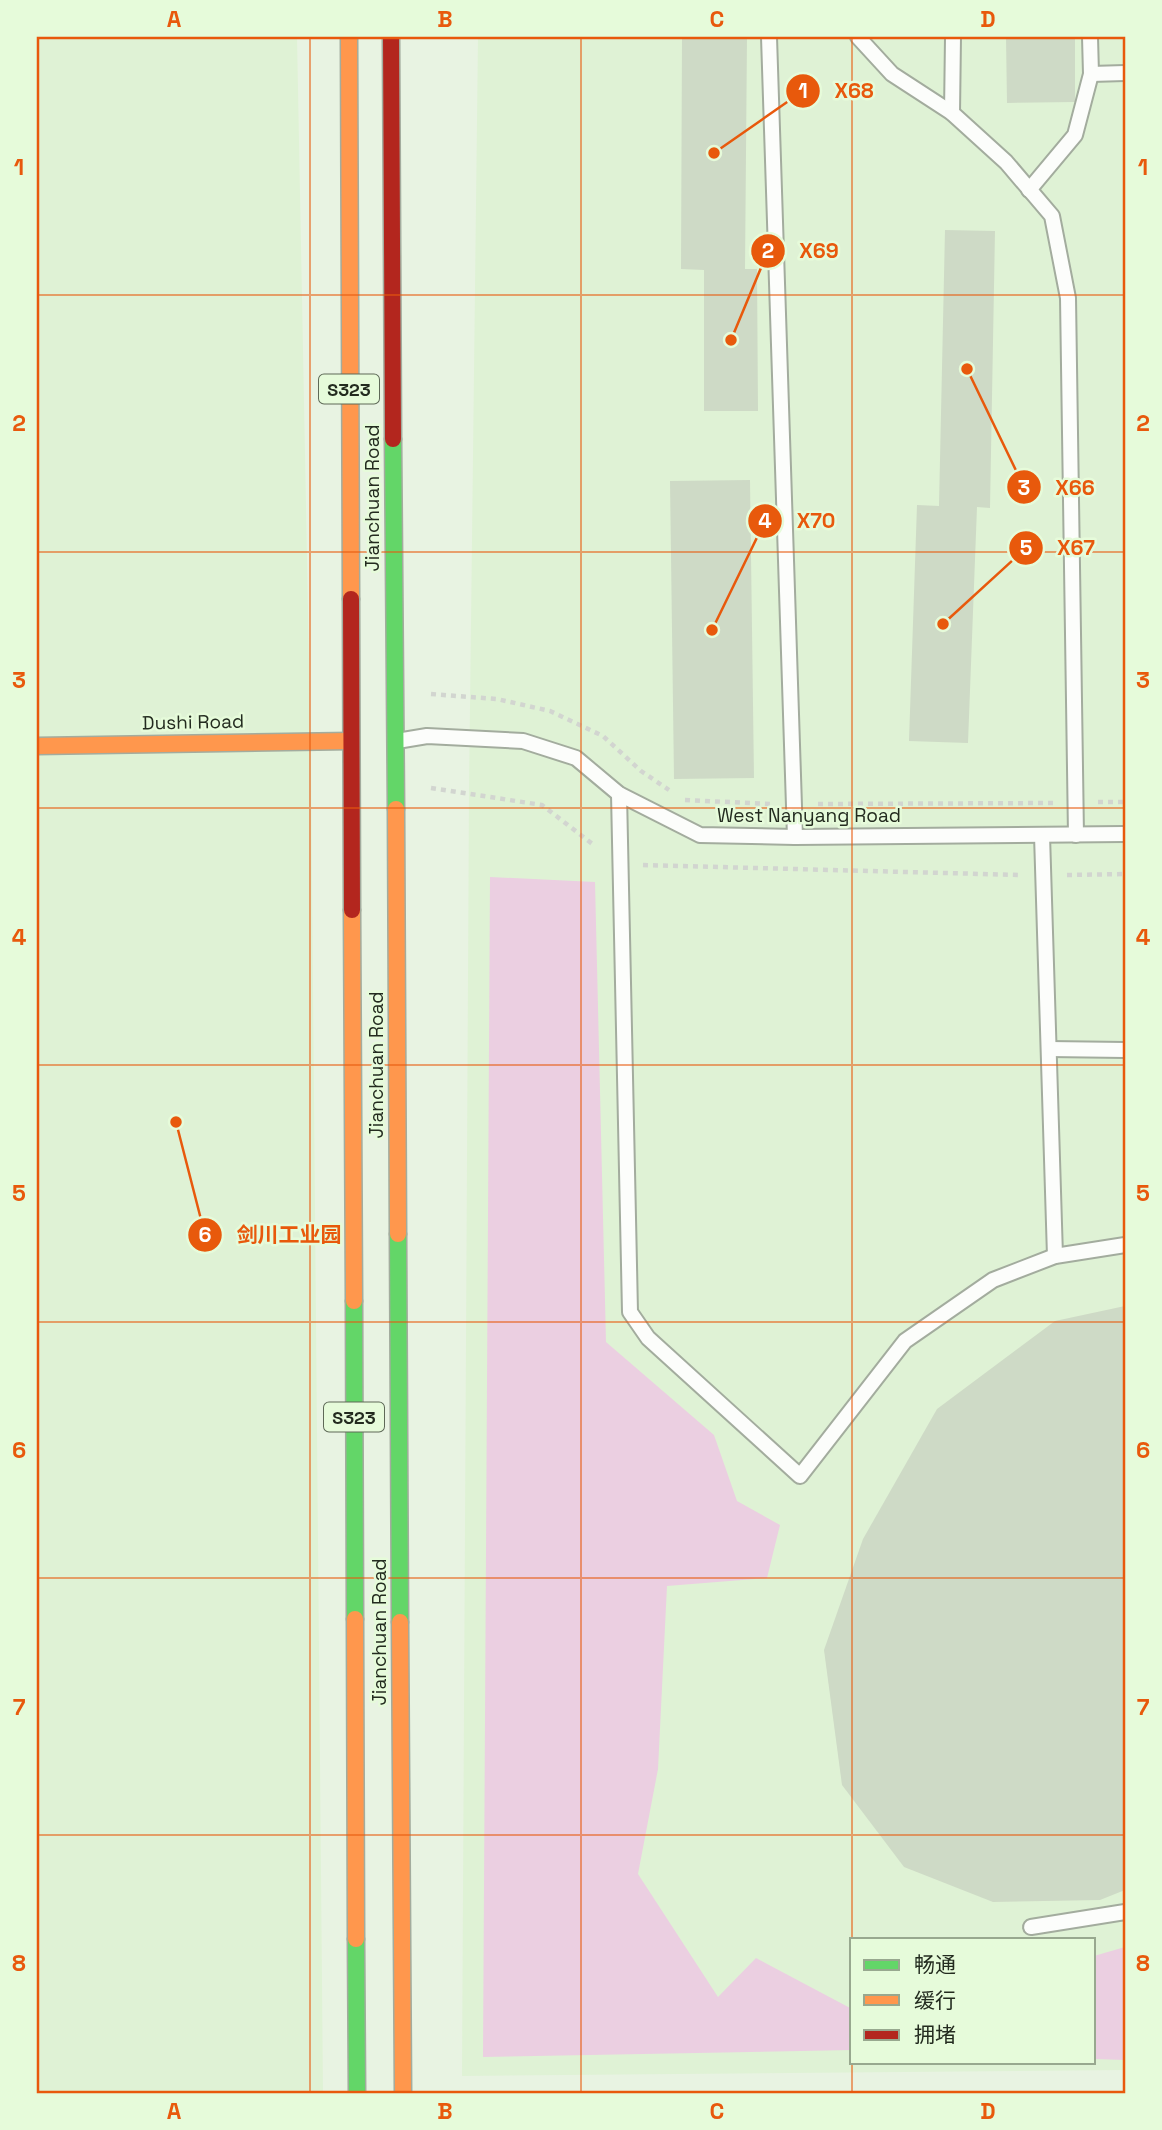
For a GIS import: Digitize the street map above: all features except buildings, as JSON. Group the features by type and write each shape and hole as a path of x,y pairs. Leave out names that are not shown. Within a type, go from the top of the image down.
{"main road":[{"name":"Jianchuan Road","path":"349,37 357,2093"},
{"name":"Jianchuan Road","path":"391,37 384,741 403,2093"},
{"name":"West Nanyang Road","path":"350,741 384,741"},
{"name":"Dushi Road","path":"37,746 350,741"}],"lane":[{"path":"769,37 795,838"},
{"path":"858,37 892,74 952,113 1006,162 1052,216 1068,298 1076,835"},
{"path":"952,113 954,37"},
{"path":"1029,190 1075,135 1091,74 1090,37"},
{"path":"1091,74 1125,73"},
{"name":"West Nanyang Road","path":"384,741 427,736 523,741 576,758 619,794 699,835 795,838 1125,834"},
{"path":"619,794 630,1312 648,1338 800,1476 905,1341 993,1280 1055,1256 1125,1245"},
{"path":"1042,835 1055,1256"},
{"path":"1049,1049 1125,1050"},
{"path":"1031,1927 1125,1912"}],"shaded area":[{"path":"37,37 297,37 311,767 323,2093 37,2093"},
{"path":"478,37 1125,37 1125,2070 462,2076 469,792"},
{"path":"490,877 595,882 606,1342 714,1435 737,1501 780,1525 767,1578 667,1586 658,1769 638,1874 718,1997 756,1958 850,2008 850,2050 483,2057"},
{"path":"1125,1947 1125,2060 1096,2059 1096,1955"}],"traffic: fast":[{"path":"393,439 396,809"},
{"path":"398,1234 400,1622"},
{"path":"354,1301 355,1619"},
{"path":"356,1939 357,2093"}],"traffic: slow":[{"path":"349,37 351,599"},
{"path":"37,746 350,741"},
{"path":"396,809 398,1234"},
{"path":"352,910 354,1301"},
{"path":"355,1619 356,1939"},
{"path":"400,1622 403,2093"}],"traffic: jam":[{"path":"391,37 393,439"},
{"path":"351,599 352,910"}],"place":[{"name":"X68","path":"714,153"},
{"name":"X69","path":"731,340"},
{"name":"X66","path":"967,369"},
{"name":"X67","path":"943,624"},
{"name":"X70","path":"712,630"},
{"name":"剑川工业园","path":"176,1122"}]}
